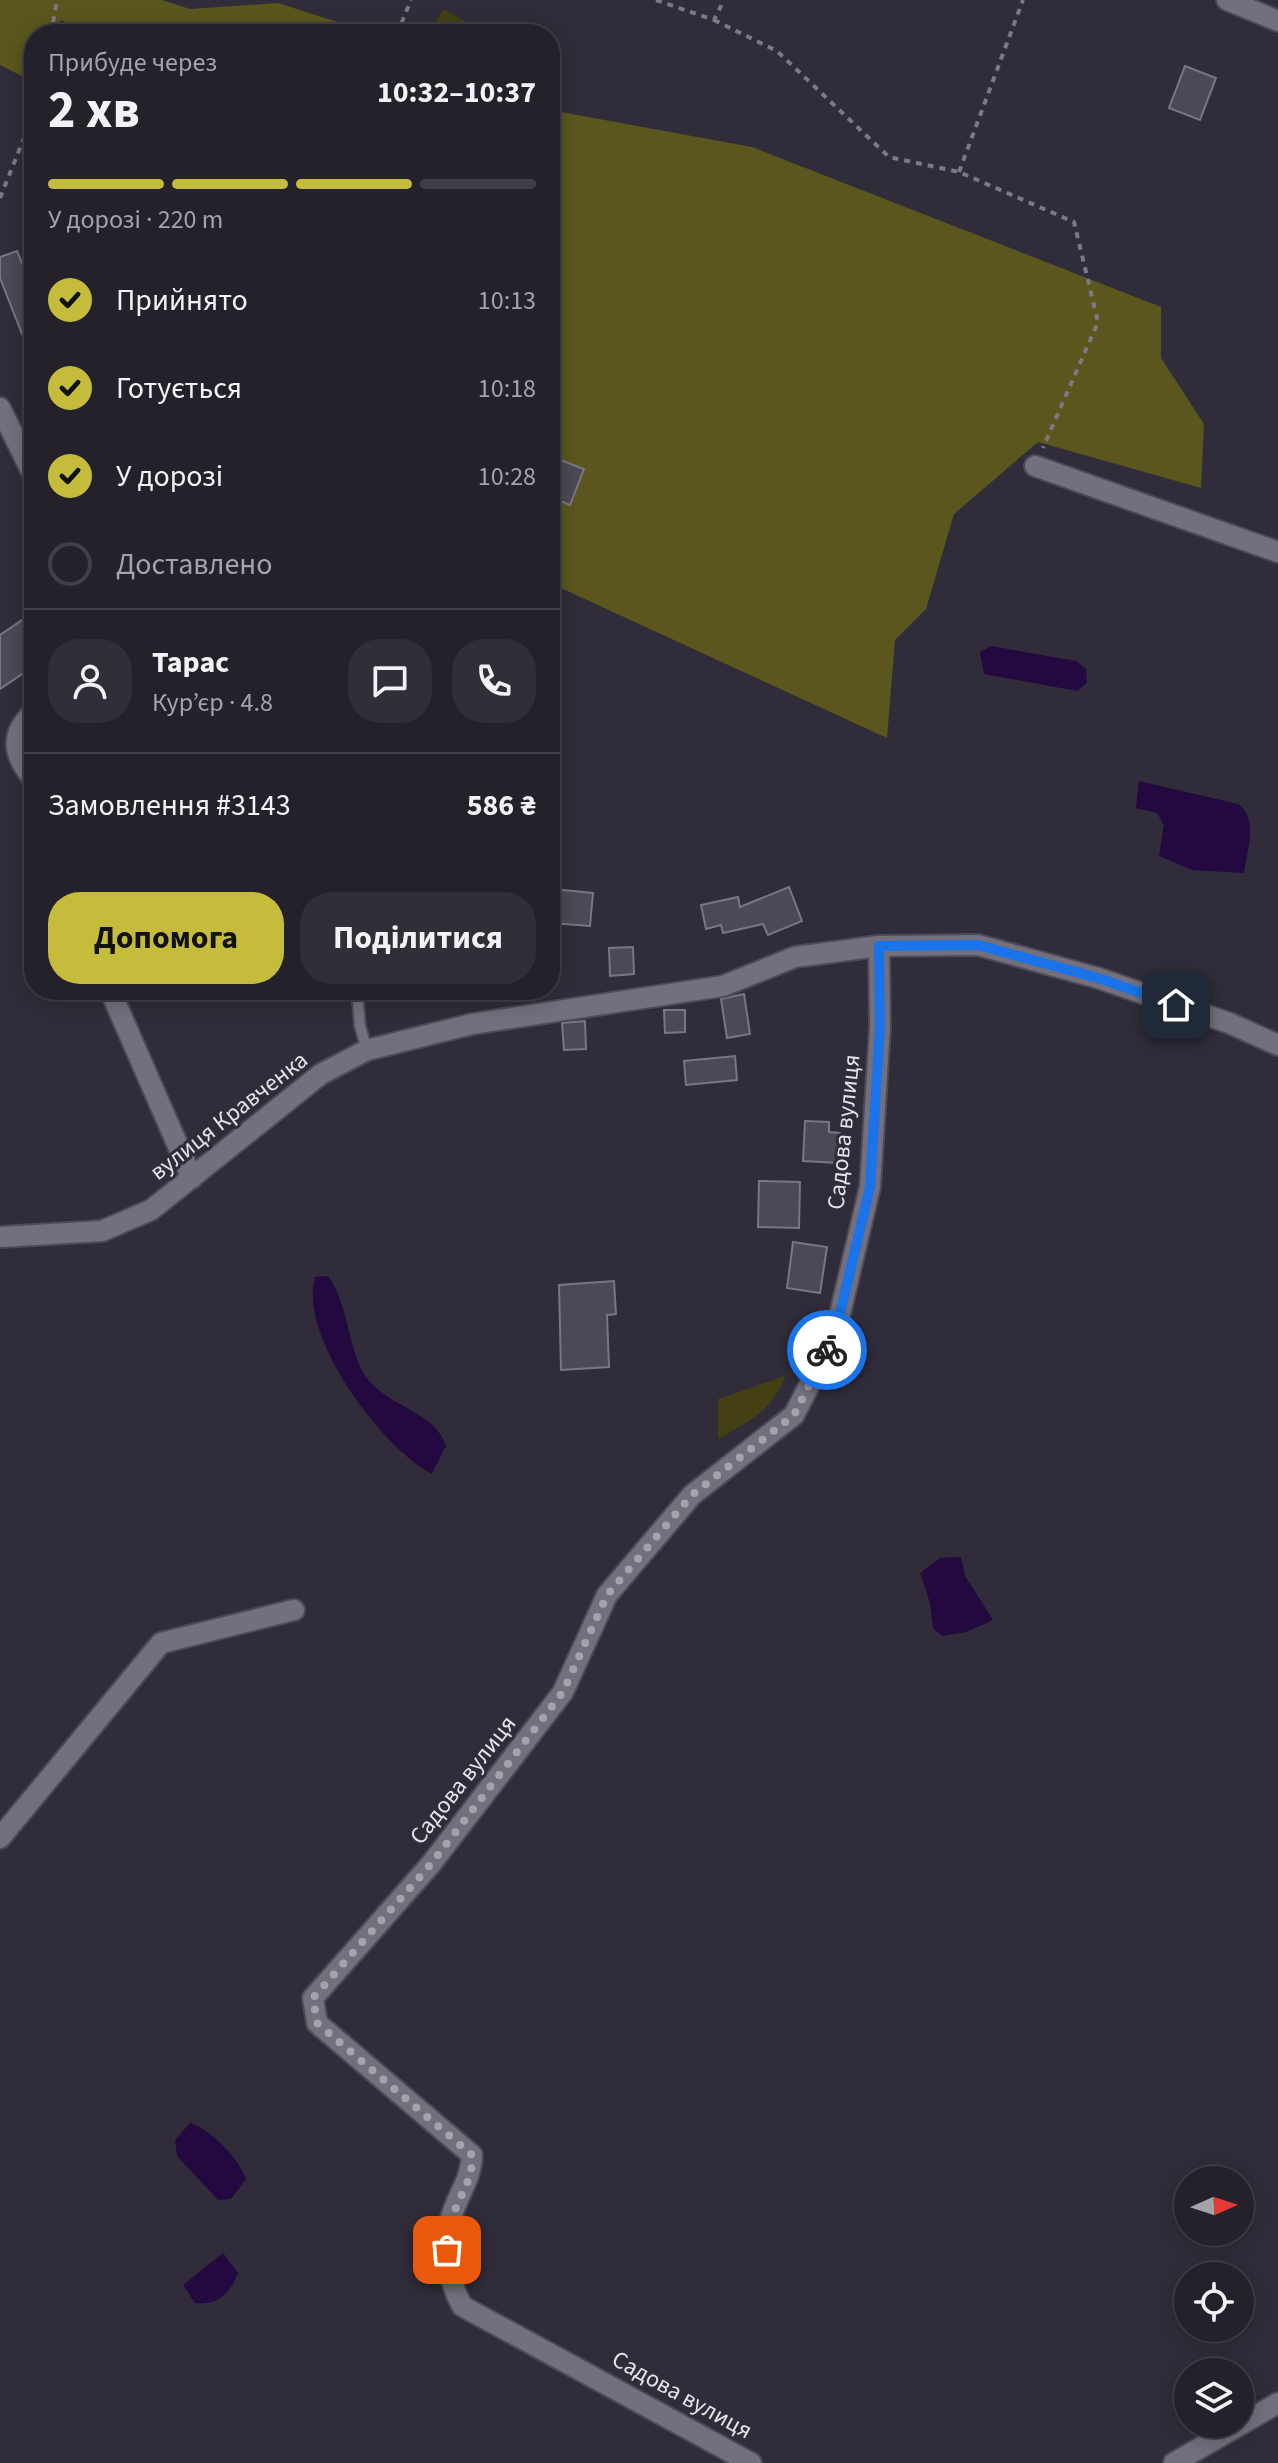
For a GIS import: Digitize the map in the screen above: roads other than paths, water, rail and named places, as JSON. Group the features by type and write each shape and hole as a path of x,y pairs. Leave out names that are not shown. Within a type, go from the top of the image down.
{"street":[{"path":"1227,0 1278,21"},
{"path":"0,408 24,456"},
{"path":"1035,466 1278,552"},
{"path":"24,721 7,743 24,767"},
{"name":"вулиця Кравченка","path":"0,1237 102,1231 151,1210 321,1074 367,1050 412,1036 472,1024 723,986 795,957 879,946 978,945 1098,978 1229,1023 1278,1045"},
{"name":"Садова вулиця","path":"751,2463 462,2306 450,2283 447,2250 450,2221 471,2174 472,2155 317,2023 313,1998 431,1864 563,1692 607,1595 692,1495 794,1415 835,1335 870,1187 880,1027 879,946"},
{"path":"114,1000 192,1178"},
{"path":"0,1838 161,1643 294,1610"},
{"path":"1174,2463 1278,2403"}],"lane":[{"path":"359,1000 367,1050"}]}
